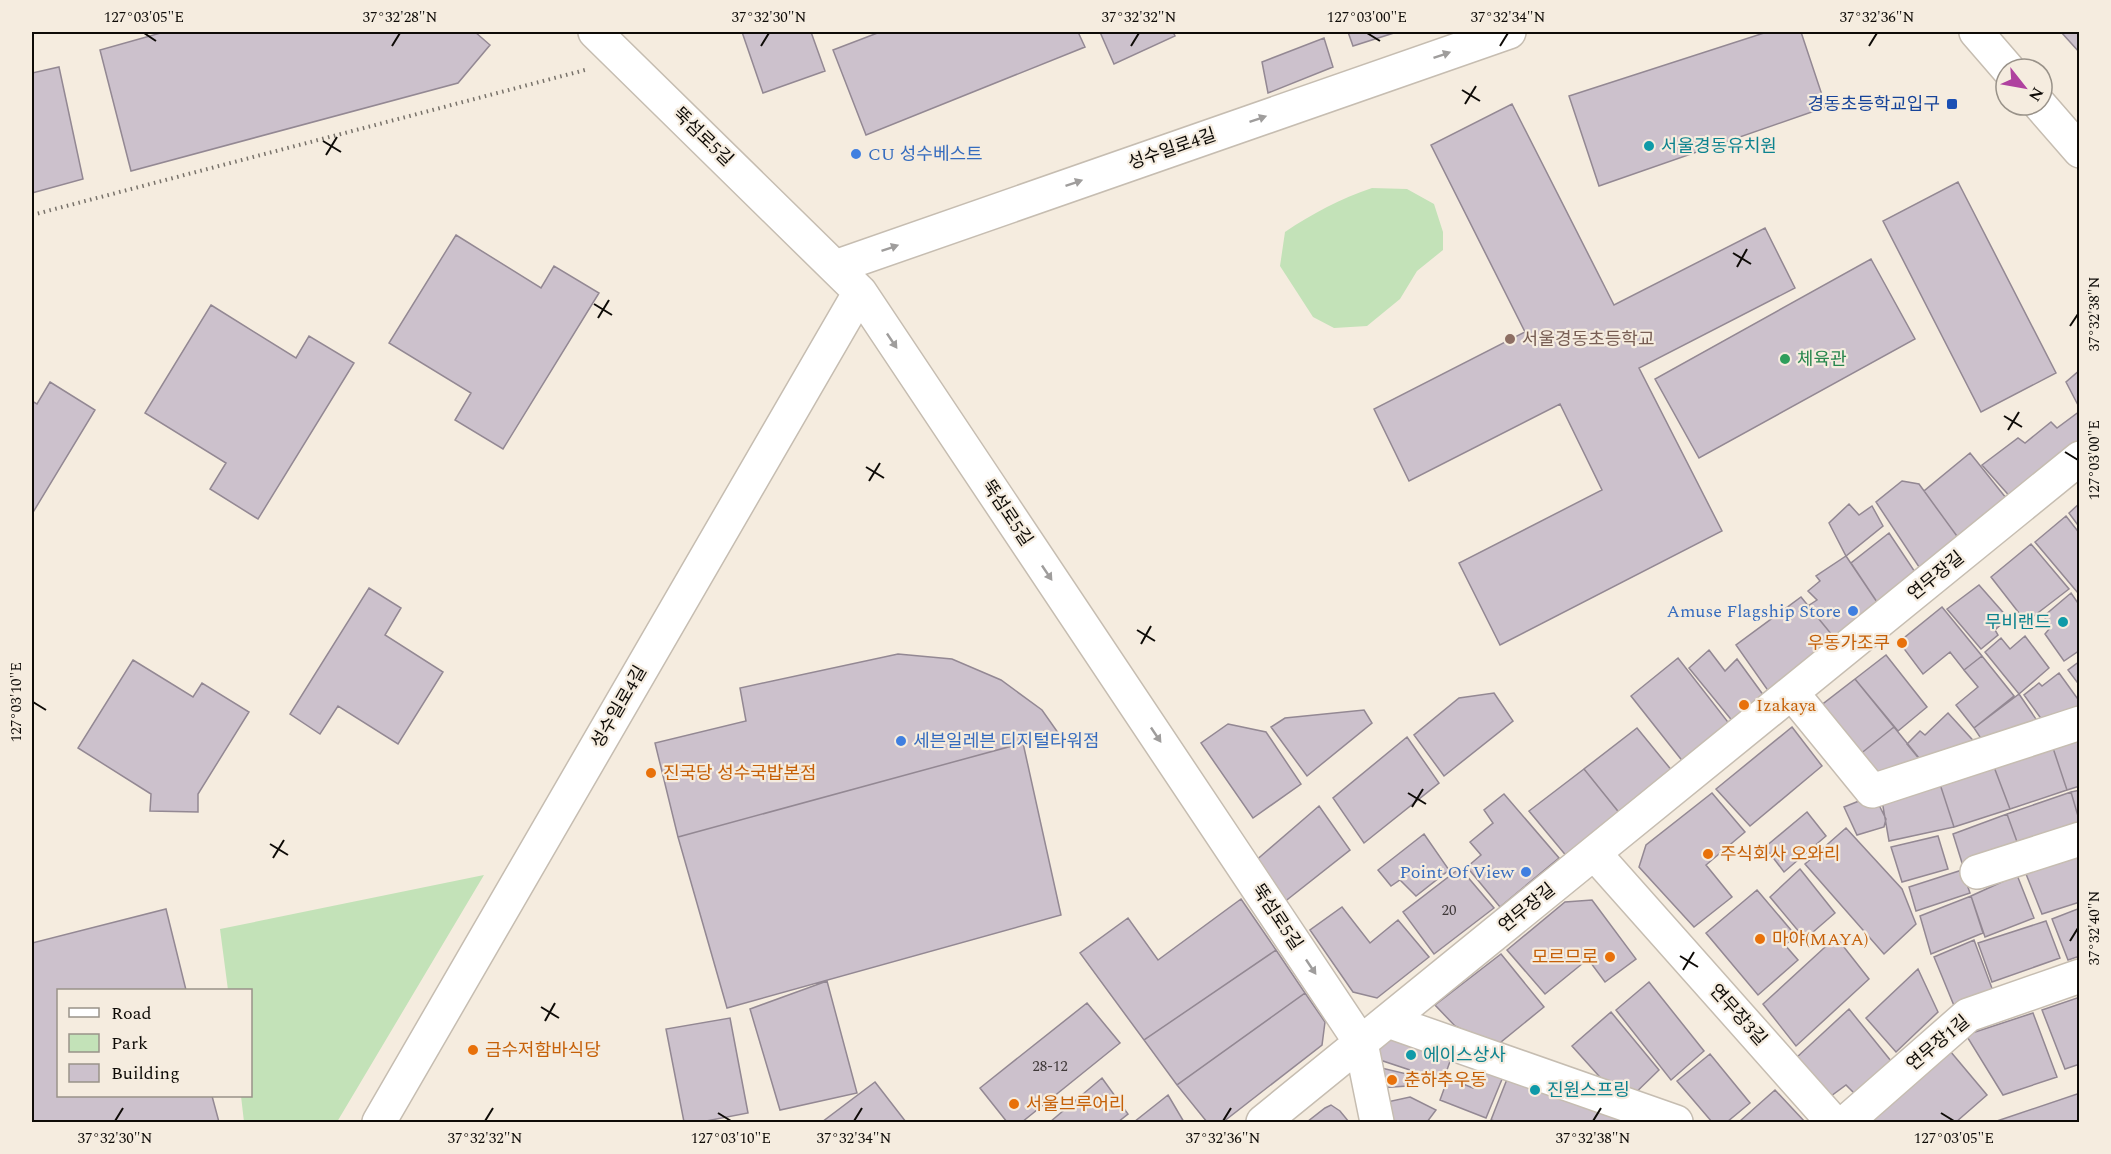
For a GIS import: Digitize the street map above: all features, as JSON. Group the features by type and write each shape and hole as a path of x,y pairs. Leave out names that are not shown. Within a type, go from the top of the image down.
{"street":[{"name":"뚝섬로5길","path":"595,32 860,292 1361,1043"},
{"name":"성수일로4길","path":"835,267 1509,32"},
{"path":"1976,32 1998,57"},
{"path":"2051,117 2079,148"},
{"name":"성수일로4길","path":"379,1122 860,292"},
{"name":"연무장길","path":"1263,1122 2079,458"},
{"path":"1792,693 1872,791 2079,723"},
{"path":"1977,872 2079,839"},
{"name":"연무장3길","path":"1594,853 1833,1122"},
{"name":"연무장1길","path":"1846,1122 1968,1015 2079,976"},
{"path":"1388,1021 1676,1122"},
{"path":"1361,1043 1377,1122"}],"path":[{"path":"32,215 624,60"}],"green space":[{"path":"1372,188 1407,189 1434,204 1443,232 1443,250 1417,271 1400,299 1367,326 1334,328 1313,317 1280,266 1285,232 1327,207"},
{"path":"484,875 337,1122 244,1122 241,1097 252,1097 252,989 228,989 220,929"}],"building":[{"path":"164,32 475,32 490,45 458,83 131,171 100,50"},
{"path":"742,32 811,32 825,71 763,93"},
{"path":"880,32 1078,32 1085,47 866,135 833,50"},
{"path":"1100,32 1173,32 1175,36 1114,64"},
{"path":"1348,32 1397,32 1353,46"},
{"name":"서울경동유치원","path":"1767,32 1801,32 1826,107 1599,186 1569,96"},
{"path":"2061,32 2080,32 2080,53"},
{"path":"1324,38 1333,67 1268,93 1262,62"},
{"path":"59,67 83,179 32,193 32,73"},
{"path":"1512,104 1614,305 1765,228 1795,288 1639,368 1722,531 1500,645 1459,563 1602,490 1560,404 1409,481 1374,409 1525,332 1431,145"},
{"path":"1958,182 2056,373 1981,412 1883,221"},
{"path":"456,235 541,288 554,266 599,293 503,449 455,420 471,393 389,343"},
{"name":"체육관","path":"1871,259 1915,339 1699,458 1655,379"},
{"path":"211,305 296,358 309,336 354,363 258,519 210,489 226,463 145,413"},
{"path":"2080,370 2080,409 2066,382"},
{"path":"50,382 95,410 32,514 32,401 37,404"},
{"path":"2080,411 2080,447 2013,500 1982,465 2018,438 2025,443 2051,422 2057,428"},
{"path":"1970,453 2010,503 1962,543 1924,491"},
{"path":"1902,481 1919,484 1962,543 1923,573 1876,502"},
{"path":"2080,503 2080,528 2069,513"},
{"path":"1849,504 1859,515 1872,506 1883,526 1846,556 1829,523"},
{"path":"2066,516 2080,534 2078,593 2035,542"},
{"path":"1889,533 1919,578 1881,608 1851,563"},
{"path":"2031,544 2069,589 2026,622 1991,577"},
{"path":"1846,556 1881,608 1837,641 1808,606 1817,600 1808,591 1820,581 1816,576"},
{"path":"1979,585 2008,618 1995,630 1998,635 1981,649 1947,609"},
{"path":"369,588 401,608 385,635 443,672 398,744 338,706 320,734 290,714"},
{"name":"무비랜드","path":"2071,593 2080,606 2080,650 2064,661 2045,634 2050,628 2044,616"},
{"path":"1801,597 1837,641 1769,692 1736,645"},
{"path":"1942,607 1982,656 1964,670 1950,652 1923,674 1899,642"},
{"path":"2025,636 2049,668 2019,694 1985,652 2001,638 2010,649"},
{"path":"1709,650 1725,671 1737,659 1764,696 1734,723 1689,668"},
{"path":"898,654 952,659 1001,680 1042,710 1061,737 1023,743 678,837 655,743 746,721 740,688"},
{"path":"1886,655 1927,707 1898,731 1855,679"},
{"path":"1982,656 2014,696 1974,728 1956,705 1978,687 1964,670"},
{"path":"1678,658 1731,726 1684,763 1631,696"},
{"path":"133,660 193,697 202,683 249,712 198,794 198,812 150,811 151,794 78,748"},
{"path":"2080,661 2080,686 2068,670"},
{"path":"2059,673 2080,702 2080,711 2045,724 2024,695 2039,683 2042,686"},
{"path":"1855,679 1894,727 1854,759 1815,710"},
{"path":"1494,693 1513,721 1444,776 1414,735 1459,698"},
{"path":"2019,694 2042,728 1984,743 1974,728"},
{"path":"1364,710 1372,723 1307,776 1271,727 1285,718"},
{"path":"1948,713 1980,748 1925,766 1907,744 1920,731 1925,735"},
{"path":"1228,724 1266,732 1301,784 1253,818 1201,743"},
{"path":"1792,727 1822,766 1750,826 1716,789"},
{"path":"1894,727 1919,758 1871,778 1854,759"},
{"path":"1637,728 1673,772 1621,815 1584,769"},
{"path":"2080,730 2080,786 2067,790 2050,739"},
{"path":"1407,737 1439,783 1364,843 1333,798"},
{"path":"2050,739 2067,790 2010,809 1991,759"},
{"path":"1023,743 1061,915 727,1008 678,837"},
{"path":"1991,759 2010,809 1954,827 1938,778"},
{"path":"1584,769 1621,815 1568,858 1529,811"},
{"path":"1938,778 1954,827 1889,841 1881,795"},
{"path":"2080,790 2080,823 2071,792"},
{"path":"2071,792 2080,831 2020,850 2007,814"},
{"path":"1712,793 1745,832 1706,865 1732,897 1694,927 1639,867 1646,845"},
{"path":"1504,794 1559,858 1500,907 1467,867 1481,855 1470,842 1493,823 1484,810"},
{"path":"1874,795 1886,819 1884,827 1857,835 1844,807"},
{"path":"1319,806 1350,850 1283,903 1254,862"},
{"path":"1807,812 1826,836 1784,872 1765,847"},
{"path":"2007,814 2020,850 1963,866 1953,834"},
{"path":"1846,828 1902,889 1916,924 1884,954 1805,864"},
{"path":"1424,834 1449,870 1416,896 1400,880 1391,886 1378,870"},
{"path":"1938,836 1948,869 1902,882 1891,847"},
{"path":"2074,851 2080,864 2080,902 2042,914 2024,869"},
{"path":"1460,868 1494,908 1434,954 1403,912"},
{"path":"1800,869 1835,913 1805,939 1770,897"},
{"path":"1962,870 1970,893 1916,911 1909,887"},
{"path":"2017,875 2034,918 1985,937 1971,896"},
{"path":"1757,890 1796,936 1785,945 1798,960 1758,995 1706,933"},
{"path":"1971,896 1983,933 1931,954 1920,916"},
{"path":"1241,899 1276,950 1144,1040 1080,953 1128,918 1158,960"},
{"path":"1592,900 1636,959 1605,982 1588,959 1545,994 1507,950 1565,902"},
{"path":"1342,907 1370,943 1398,920 1429,957 1377,998 1353,992 1310,930"},
{"path":"2080,908 2080,956 2068,960 2052,919"},
{"path":"166,909 186,989 57,989 57,1097 212,1097 219,1122 32,1122 32,943"},
{"path":"2046,921 2060,958 1992,982 1978,943"},
{"path":"1836,937 1869,979 1796,1046 1763,1004"},
{"path":"1974,940 1993,991 1955,1008 1934,957"},
{"path":"1276,950 1305,993 1177,1085 1144,1040"},
{"path":"1501,954 1544,1007 1496,1046 1455,1026 1435,1005"},
{"path":"1918,969 1938,1012 1896,1052 1866,1018"},
{"path":"827,981 857,1093 780,1110 750,1009"},
{"path":"1649,982 1704,1051 1671,1080 1616,1010"},
{"path":"1305,993 1325,1022 1322,1045 1223,1122 1207,1122 1177,1085"},
{"path":"2080,997 2080,1064 2065,1069 2042,1010"},
{"path":"1087,1003 1120,1043 1022,1122 1007,1122 980,1088"},
{"path":"1849,1009 1891,1061 1855,1094 1846,1085 1831,1096 1796,1058"},
{"path":"1611,1012 1659,1070 1624,1104 1572,1046"},
{"path":"2033,1013 2057,1077 2003,1095 1966,1035"},
{"path":"730,1018 748,1113 701,1122 684,1122 666,1029"},
{"name":"에이스상사","path":"1389,1030 1453,1053 1443,1081 1371,1057"},
{"path":"1945,1045 1987,1095 1956,1122 1862,1122"},
{"path":"1710,1054 1750,1103 1727,1122 1712,1122 1677,1081"},
{"path":"1482,1063 1505,1072 1486,1118 1440,1100 1448,1078 1473,1088"},
{"name":"춘하추우동","path":"1373,1066 1407,1074 1407,1086 1379,1088"},
{"name":"진원스프링","path":"1511,1069 1625,1110 1621,1122 1498,1122 1491,1120"},
{"path":"1102,1078 1128,1114 1118,1122 1050,1122"},
{"path":"875,1082 906,1122 822,1122"},
{"path":"1775,1090 1805,1122 1740,1121"},
{"path":"2080,1093 2080,1122 1994,1122"},
{"path":"1168,1095 1184,1122 1134,1122"},
{"path":"1410,1097 1436,1110 1427,1122 1390,1122 1387,1102"},
{"path":"1331,1105 1340,1111 1349,1122 1307,1122 1325,1108"}],"place":[{"name":"경동초등학교입구","path":"1952,104"},
{"name":"서울경동유치원","path":"1649,146"},
{"name":"CU 성수베스트","path":"856,154"},
{"name":"서울경동초등학교","path":"1510,339"},
{"name":"체육관","path":"1785,359"},
{"name":"Amuse Flagship Store","path":"1853,611"},
{"name":"무비랜드","path":"2063,622"},
{"name":"우동가조쿠","path":"1902,643"},
{"name":"Izakaya","path":"1744,705"},
{"name":"세븐일레븐 디지털타워점","path":"901,741"},
{"name":"진국당 성수국밥본점","path":"651,773"},
{"name":"주식회사 오와리","path":"1708,854"},
{"name":"Point Of View","path":"1526,872"},
{"name":"마야(MAYA)","path":"1760,939"},
{"name":"모르므로","path":"1610,957"},
{"name":"금수저함바식당","path":"473,1050"},
{"name":"에이스상사","path":"1411,1055"},
{"name":"춘하추우동","path":"1392,1080"},
{"name":"진원스프링","path":"1535,1090"},
{"name":"서울브루어리","path":"1014,1104"}]}
